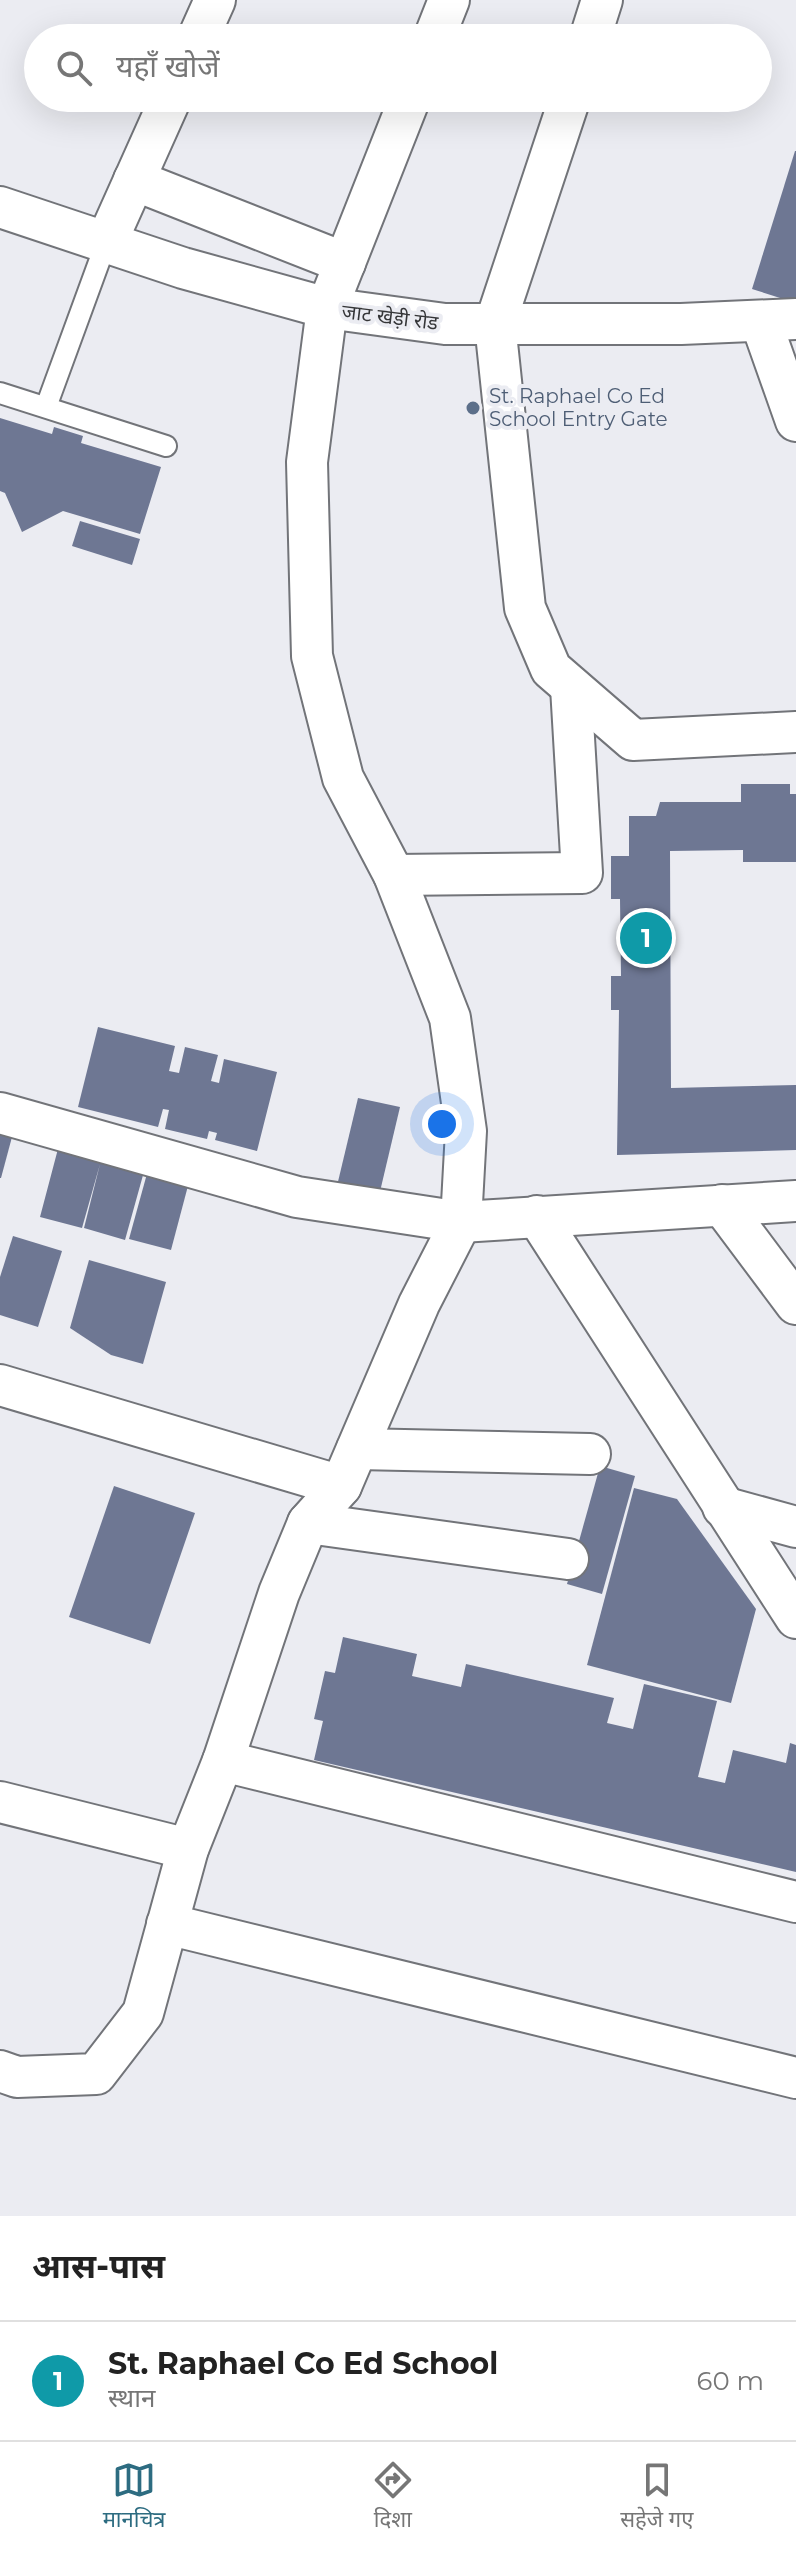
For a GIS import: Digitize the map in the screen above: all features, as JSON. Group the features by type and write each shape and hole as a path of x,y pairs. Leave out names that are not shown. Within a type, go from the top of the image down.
{"street":[{"path":"204,24 215,0"},
{"path":"440,24 449,0"},
{"path":"594,24 602,0"},
{"path":"106,243 165,112"},
{"path":"0,2071 17,2077 96,2074 143,2013 188,1849 223,1761 279,1593 308,1523 341,1486 419,1304 461,1222 466,1131 450,1018 394,875 343,778 312,656 307,462 327,308 404,112"},
{"path":"565,112 495,324 525,608 551,669 633,740 796,732"},
{"path":"134,180 345,263"},
{"name":"जाट खेड़ी रोड","path":"0,207 106,243 327,308 445,324 778,320"},
{"path":"778,320 796,421"},
{"path":"394,875 582,873 571,687"},
{"path":"0,1113 297,1197 461,1222 796,1201"},
{"path":"722,1205 796,1304"},
{"path":"537,1216 796,1618"},
{"path":"0,1385 341,1486"},
{"path":"357,1449 590,1454"},
{"path":"723,1507 796,1527"},
{"path":"308,1523 568,1559"},
{"path":"223,1761 796,1902"},
{"path":"0,1802 188,1849"},
{"path":"167,1924 796,2078"}],"lane":[{"path":"46,407 106,243"},
{"path":"0,393 166,446"}],"building":[{"path":"796,151 796,303 752,289"},
{"path":"0,418 52,434 54,427 83,436 81,443 161,467 140,534 63,511 22,532 5,493 0,491"},
{"path":"80,521 140,539 132,565 72,546"},
{"path":"741,784 790,784 790,794 796,794 796,862 743,862 743,850 670,851 671,1088 796,1085 796,1150 617,1155 619,1010 611,1010 611,976 621,976 620,899 611,899 611,856 629,856 629,816 656,816 660,802 741,802"},
{"path":"98,1027 175,1046 169,1071 179,1073 185,1047 218,1055 211,1081 219,1083 224,1059 277,1072 257,1151 215,1140 217,1133 209,1131 207,1139 165,1129 169,1110 163,1109 158,1127 78,1107"},
{"path":"358,1098 400,1107 378,1200 336,1190"},
{"path":"0,1134 12,1137 1,1178 0,1178"},
{"path":"59,1145 145,1168 125,1240 84,1228 100,1164 82,1228 40,1217"},
{"path":"148,1170 189,1182 171,1250 129,1239"},
{"path":"13,1236 62,1251 38,1327 0,1315 0,1277"},
{"path":"89,1260 166,1282 143,1364 111,1355 70,1328"},
{"path":"600,1466 635,1476 602,1594 567,1584"},
{"path":"114,1486 195,1513 150,1644 69,1617"},
{"path":"634,1488 677,1499 756,1609 731,1703 587,1665"},
{"path":"343,1637 417,1654 412,1676 461,1687 466,1664 614,1698 607,1723 633,1729 644,1684 717,1701 698,1777 725,1783 733,1750 786,1763 790,1743 796,1745 796,1872 314,1760 323,1721 314,1719 325,1671 335,1673"}],"place":[{"name":"St. Raphael Co Ed School Entry Gate","path":"473,408"},
{"name":"St. Raphael Co Ed School","path":"646,938"}]}
